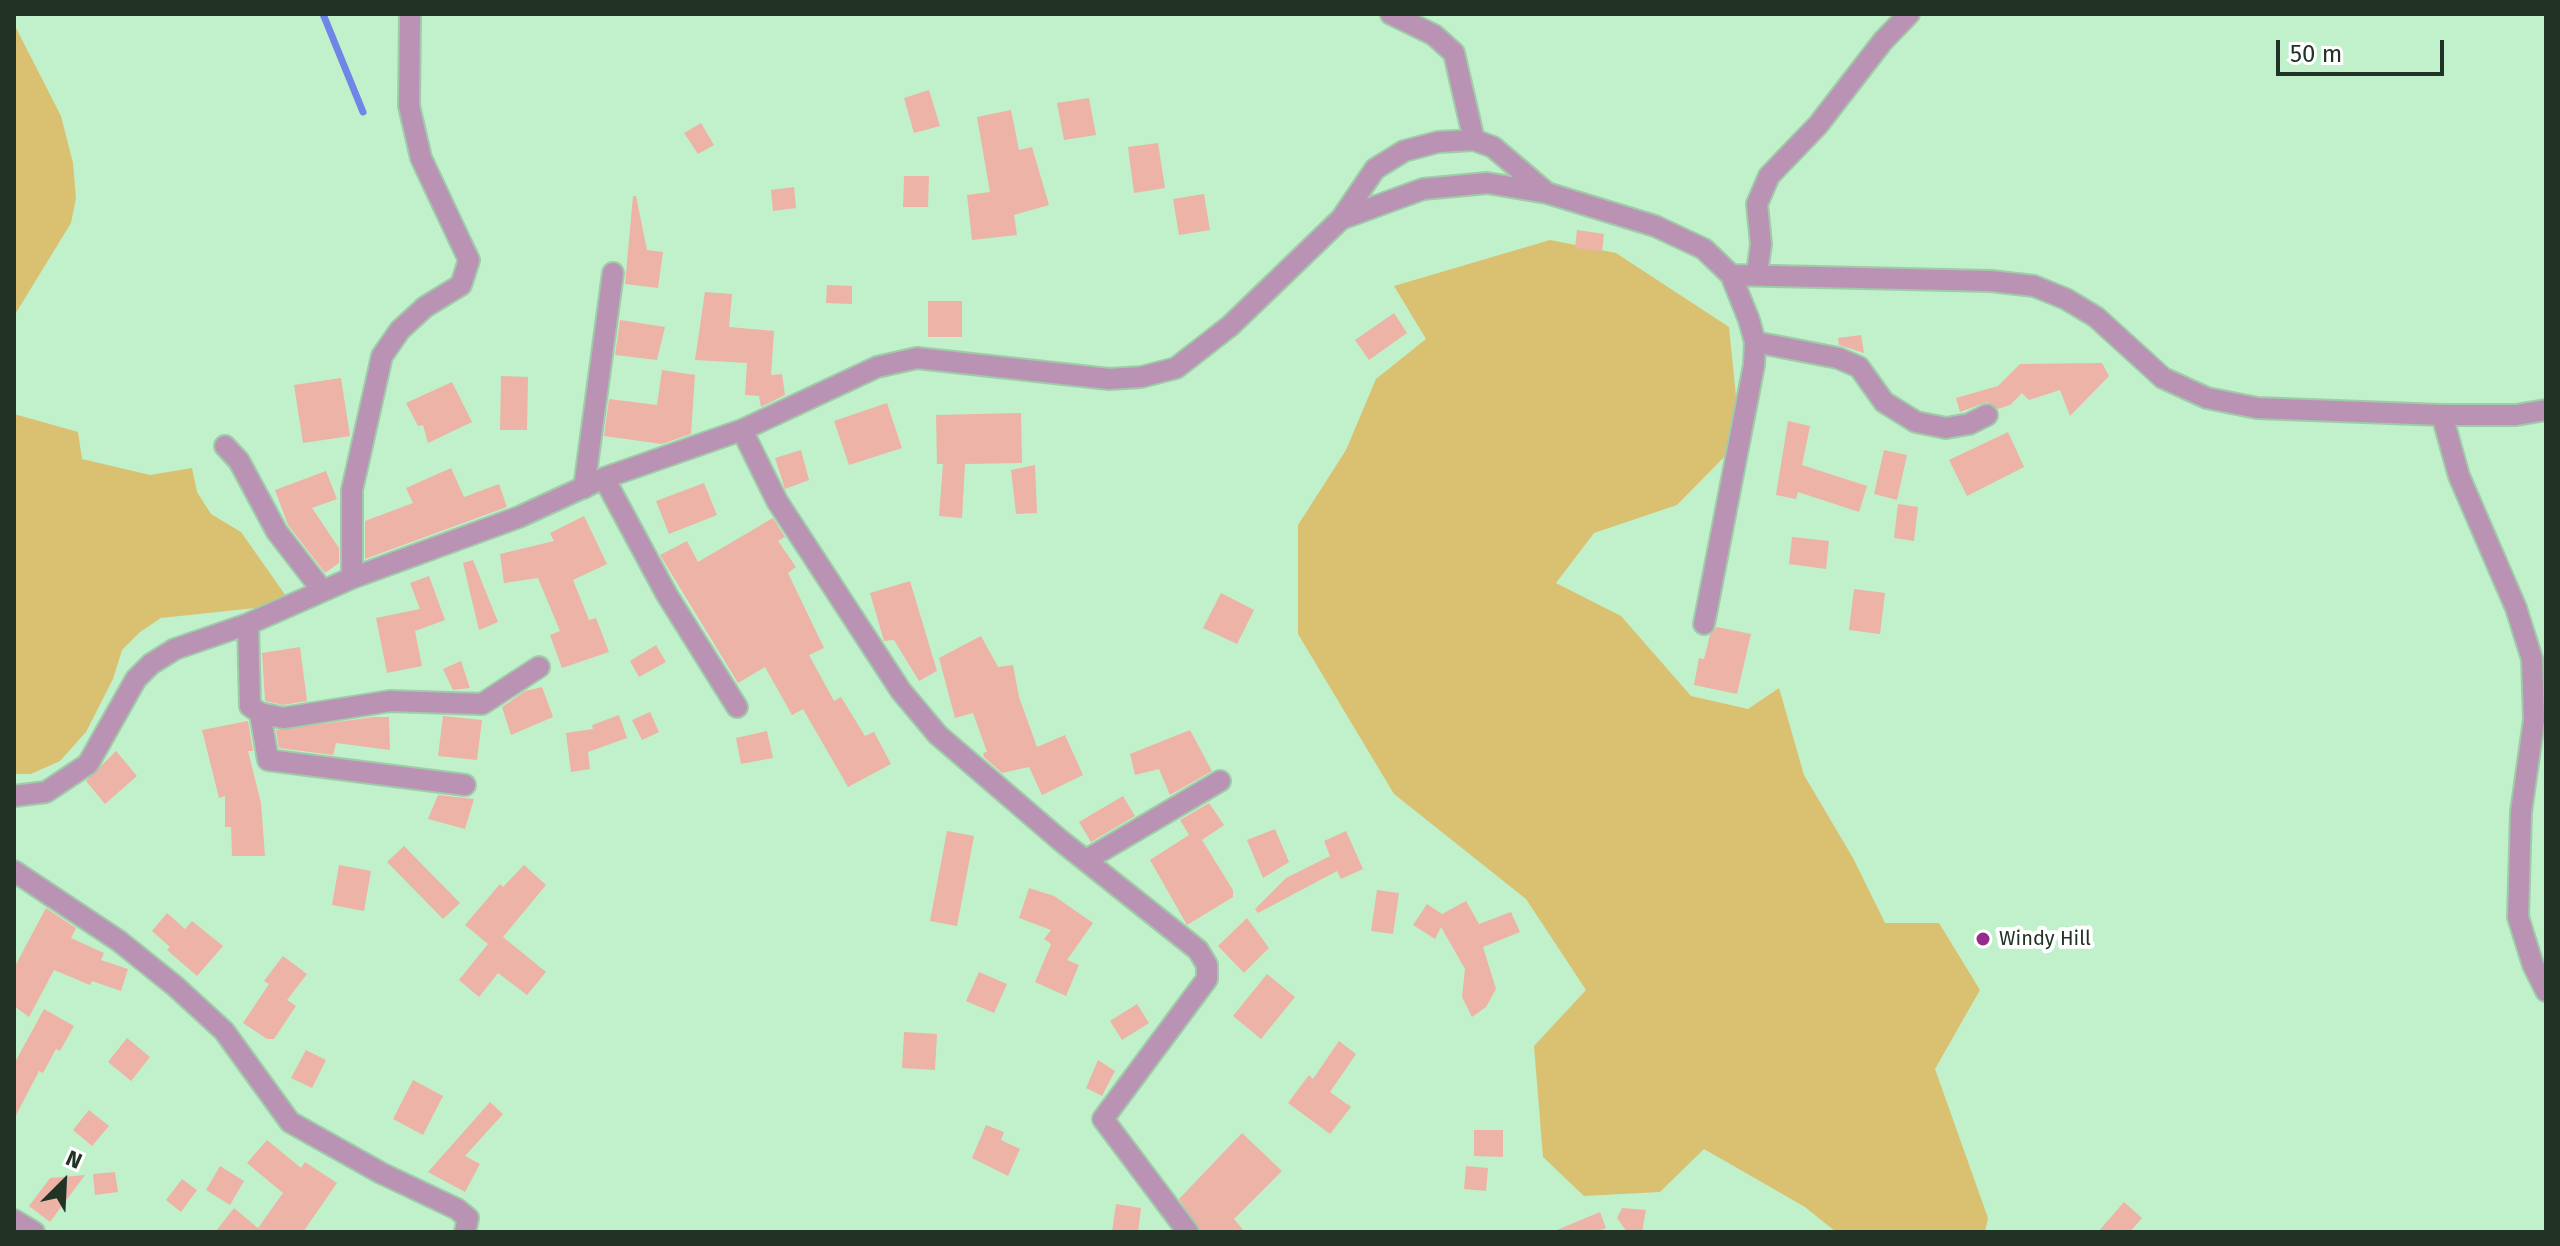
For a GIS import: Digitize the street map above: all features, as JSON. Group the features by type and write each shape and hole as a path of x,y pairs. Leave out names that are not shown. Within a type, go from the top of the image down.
{"street":[{"path":"352,578 352,490 382,356 400,330 425,307 461,285 469,260 421,158 409,106 410,14"},
{"path":"1391,14 1434,35 1454,53 1474,140"},
{"path":"1757,273 1761,244 1757,204 1769,176 1818,125 1883,41 1909,14"},
{"path":"14,796 46,792 88,764 136,679 151,664 175,649 248,624 352,578 470,537 604,478 742,430 877,367 917,358 1109,379 1141,377 1176,368 1230,326 1341,219 1375,169 1404,151 1438,142 1474,140 1493,147 1547,193"},
{"path":"1341,219 1423,189 1487,183 1547,193 1655,226 1704,249 1731,275 1755,342 1752,385 1731,473 1704,624"},
{"path":"584,488 613,273"},
{"path":"1731,275 1757,273 1991,281 2034,286 2066,299 2096,317 2163,378 2207,398 2257,408 2442,415 2516,415 2546,410"},
{"path":"1755,342 1838,358 1859,367 1884,402 1916,422 1946,428 1969,424 1987,415"},
{"path":"2442,415 2459,476 2512,596 2532,659 2534,720 2521,812 2518,917 2533,965 2546,991"},
{"path":"742,430 777,501 901,691 938,735 1198,950 1207,965 1207,979 1103,1119 1188,1232"},
{"path":"225,446 244,469 277,532 322,590"},
{"path":"604,478 667,595 737,707"},
{"path":"248,624 250,706 260,713 283,718 421,700 482,704 539,667"},
{"path":"260,713 268,760 465,785"},
{"path":"1086,860 1220,781"},
{"path":"14,871 119,941 185,995 224,1031 290,1122 381,1173 457,1209 468,1218 465,1232"},
{"path":"14,1220 34,1232"}],"shaded area":[{"path":"14,24 61,116 73,163 76,198 71,223 14,316"},
{"path":"1550,240 1616,253 1729,327 1736,396 1731,450 1677,505 1594,533 1556,583 1621,616 1691,696 1748,709 1779,688 1804,775 1853,858 1885,923 1939,923 1980,990 1935,1069 1988,1218 1985,1232 1836,1232 1805,1207 1704,1149 1660,1192 1584,1196 1543,1157 1534,1046 1586,990 1526,899 1394,794 1298,634 1298,525 1346,450 1376,379 1426,339 1394,286"},
{"path":"14,414 78,432 82,459 150,475 192,468 197,492 211,514 241,532 286,596 255,608 161,618 140,632 122,650 113,679 86,732 60,761 31,774 14,774"}],"building":[{"path":"929,90 940,126 914,133 904,98"},
{"path":"1089,98 1096,135 1064,140 1057,103"},
{"path":"1011,110 1019,150 1032,147 1049,205 1014,215 1017,235 972,240 967,195 990,192 977,117"},
{"path":"701,123 714,145 698,154 684,133"},
{"path":"1158,143 1165,188 1134,193 1128,147"},
{"path":"904,176 929,176 928,207 903,207"},
{"path":"794,187 796,208 773,211 771,190"},
{"path":"1204,194 1210,230 1179,235 1173,199"},
{"path":"633,196 636,196 647,250 663,252 658,288 625,284"},
{"path":"1577,230 1604,234 1602,252 1575,248"},
{"path":"827,285 852,286 852,304 826,303"},
{"path":"705,292 732,294 729,327 774,331 771,375 782,374 785,395 761,407 759,396 745,395 747,363 695,360"},
{"path":"928,301 962,301 962,337 928,337"},
{"path":"1394,313 1407,333 1369,360 1355,340"},
{"path":"620,320 665,327 657,360 615,355"},
{"path":"1861,335 1864,353 1839,345 1838,338"},
{"path":"2102,363 2109,376 2070,416 2060,390 2029,400 2022,393 2010,405 1998,409 1987,402 1960,412 1956,398 1998,386 2020,364"},
{"path":"662,370 695,375 691,434 662,444 604,436 609,399 657,405"},
{"path":"501,376 528,377 527,430 500,430"},
{"path":"341,378 350,436 303,443 294,385"},
{"path":"452,382 472,422 428,443 423,425 418,426 406,403"},
{"path":"887,403 902,448 849,465 834,421"},
{"path":"1021,413 1022,463 965,464 962,518 939,516 943,464 937,464 936,415"},
{"path":"1788,421 1810,426 1802,465 1867,486 1859,512 1798,492 1796,499 1776,495"},
{"path":"2008,432 2024,467 1967,496 1949,460"},
{"path":"801,450 809,480 785,489 775,458"},
{"path":"1884,450 1907,455 1897,500 1874,494"},
{"path":"1035,465 1037,513 1016,514 1011,470"},
{"path":"451,468 464,497 499,484 507,507 365,559 365,521 413,503 406,488"},
{"path":"326,471 337,499 312,508 339,548 339,563 325,573 288,525 275,490"},
{"path":"704,483 717,515 669,534 656,501"},
{"path":"1898,504 1918,507 1914,541 1894,538"},
{"path":"584,516 607,564 573,580 589,620 596,618 609,652 562,668 550,635 560,631 538,578 504,583 500,554 554,541 550,533"},
{"path":"773,518 785,537 778,541 796,567 788,573 824,648 809,655 834,701 841,697 865,736 874,732 891,764 848,787 803,709 792,715 765,667 738,683 660,555 687,541 698,562"},
{"path":"1792,537 1829,541 1826,569 1789,564"},
{"path":"473,560 498,622 479,630 463,563"},
{"path":"429,576 445,620 415,631 422,666 387,673 376,618 420,609 410,583"},
{"path":"910,581 937,671 919,681 894,640 884,641 870,593"},
{"path":"1854,589 1885,593 1880,634 1849,630"},
{"path":"1221,593 1254,610 1237,644 1203,628"},
{"path":"1717,627 1751,634 1737,694 1694,685 1699,658 1704,659 1710,635"},
{"path":"981,636 998,667 1013,665 1019,697 1037,747 1065,735 1083,775 1042,795 1029,767 1002,773 984,757 983,753 987,752 973,713 955,718 939,658"},
{"path":"656,645 666,662 639,677 630,661"},
{"path":"300,647 307,701 283,705 265,701 262,653"},
{"path":"461,661 470,688 453,690 443,669"},
{"path":"542,687 553,717 511,735 502,707 525,691"},
{"path":"650,712 659,732 642,740 632,720"},
{"path":"619,715 627,738 588,752 590,769 571,772 566,733 593,729 592,725"},
{"path":"443,716 482,720 477,760 438,756"},
{"path":"389,717 390,750 336,743 333,755 279,748 276,730"},
{"path":"248,721 253,751 248,751 261,803 265,856 232,856 231,827 225,827 225,796 219,798 202,730"},
{"path":"1190,730 1212,771 1170,795 1159,769 1135,775 1130,754"},
{"path":"767,731 773,758 741,764 736,738"},
{"path":"116,751 137,776 105,804 86,781"},
{"path":"438,795 474,799 465,829 428,819"},
{"path":"1123,796 1135,816 1091,842 1079,822"},
{"path":"1209,803 1224,825 1202,840 1233,890 1233,897 1187,925 1150,860 1189,835 1180,820"},
{"path":"1275,829 1289,862 1263,878 1247,840"},
{"path":"947,831 974,836 957,926 930,921"},
{"path":"1346,831 1363,869 1341,879 1337,871 1258,913 1255,909 1286,878 1330,856 1324,841"},
{"path":"404,846 460,903 443,919 387,862"},
{"path":"339,865 371,871 364,911 332,905"},
{"path":"524,865 546,885 503,937 546,972 527,995 498,973 479,997 459,980 488,944 465,925 500,884 503,887"},
{"path":"1029,888 1054,896 1093,923 1067,960 1079,965 1066,996 1035,982 1051,944 1044,939 1051,930 1019,918"},
{"path":"1377,890 1399,893 1393,934 1371,931"},
{"path":"1466,901 1479,924 1511,912 1520,932 1483,947 1496,989 1486,1007 1472,1017 1462,997 1465,969 1441,927 1435,939 1413,925 1427,904 1442,914"},
{"path":"46,908 76,928 71,938 104,953 101,960 128,969 121,991 92,981 90,985 54,970 29,1017 14,1006 14,968"},
{"path":"167,913 185,929 192,921 223,946 197,976 167,950 170,947 152,931"},
{"path":"1247,918 1269,948 1244,973 1218,946"},
{"path":"283,956 307,974 287,1000 296,1006 274,1039 267,1039 243,1023 269,984 264,981"},
{"path":"979,972 1007,984 994,1013 966,1001"},
{"path":"1267,974 1295,997 1261,1039 1233,1016"},
{"path":"1137,1004 1149,1023 1122,1040 1110,1021"},
{"path":"44,1009 74,1026 43,1073 39,1071 14,1119 14,1064"},
{"path":"904,1032 937,1034 935,1070 902,1068"},
{"path":"127,1038 150,1057 131,1081 108,1062"},
{"path":"1339,1041 1356,1054 1330,1092 1351,1107 1330,1134 1288,1103 1309,1075 1313,1079"},
{"path":"306,1050 326,1060 312,1088 291,1078"},
{"path":"1098,1060 1115,1071 1102,1096 1086,1088"},
{"path":"413,1080 443,1096 423,1135 393,1119"},
{"path":"490,1102 503,1114 465,1156 480,1164 465,1192 428,1172"},
{"path":"89,1110 109,1126 92,1146 73,1130"},
{"path":"986,1125 1004,1132 1001,1140 1020,1149 1008,1176 972,1158"},
{"path":"1474,1130 1503,1130 1503,1157 1474,1156"},
{"path":"1242,1133 1282,1171 1234,1219 1245,1232 1201,1232 1179,1199"},
{"path":"267,1140 301,1168 305,1162 337,1183 303,1232 215,1232 234,1208 258,1228 283,1193 247,1163"},
{"path":"220,1166 244,1181 230,1205 206,1190"},
{"path":"1466,1166 1488,1168 1486,1191 1464,1189"},
{"path":"115,1172 118,1192 95,1195 93,1174"},
{"path":"85,1175 50,1222 29,1206 50,1178"},
{"path":"182,1179 197,1190 181,1212 166,1200"},
{"path":"2124,1202 2142,1218 2130,1232 2098,1232"},
{"path":"1116,1204 1141,1208 1138,1232 1112,1232"},
{"path":"1622,1208 1646,1210 1642,1232 1627,1232 1617,1218"},
{"path":"1600,1212 1606,1228 1595,1232 1552,1232"}],"waterway":[{"path":"323,14 363,112"}],"place":[{"name":"Windy Hill","path":"1983,939"}]}
